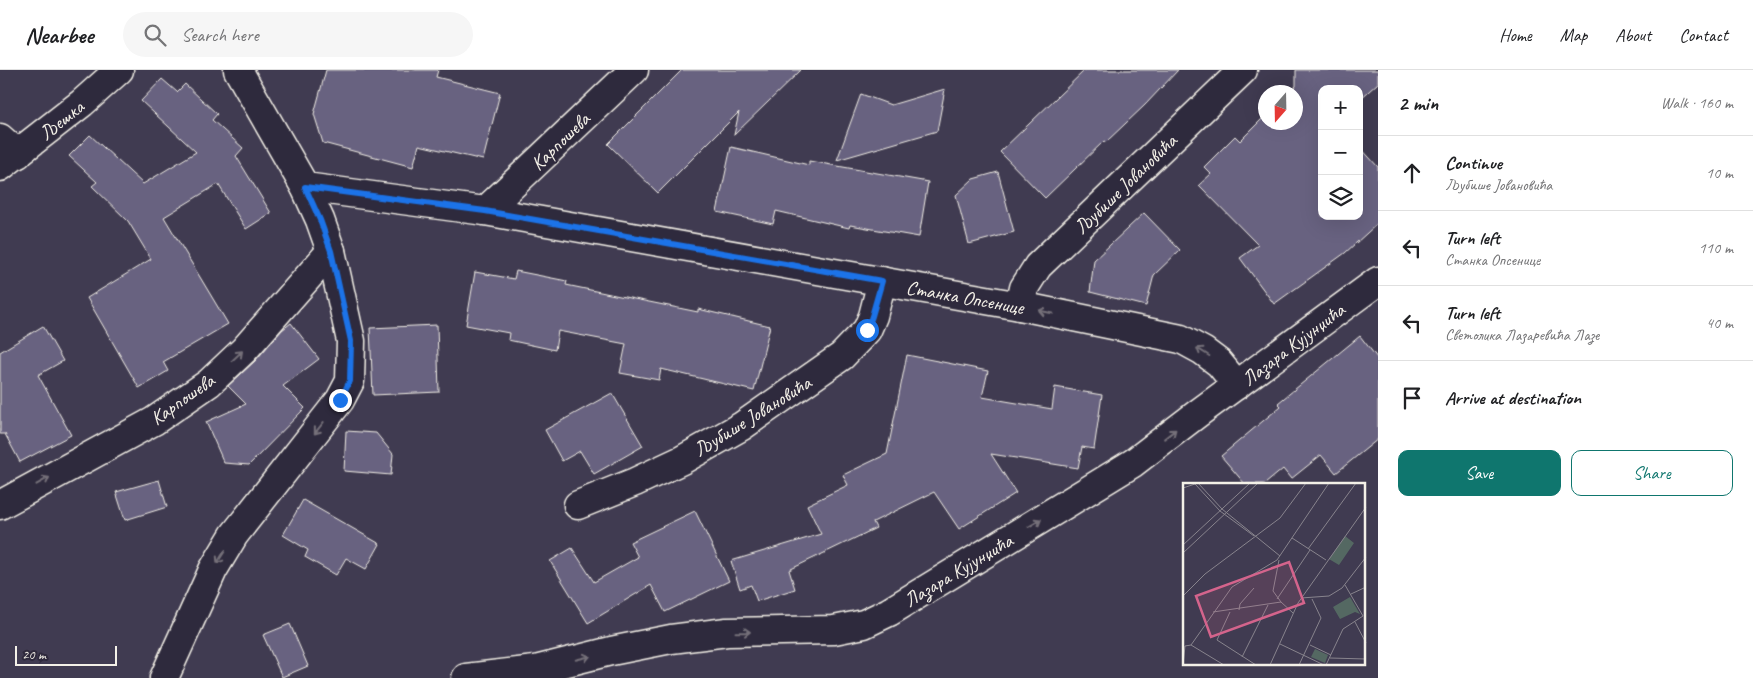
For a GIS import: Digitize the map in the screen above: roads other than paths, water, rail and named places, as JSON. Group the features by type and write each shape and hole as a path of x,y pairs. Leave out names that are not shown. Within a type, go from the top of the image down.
{"street":[{"name":"Љешка","path":"6,153 82,103 119,70"},
{"path":"164,678 213,570 234,535 340,400 350,381 351,341 331,251 320,220 305,187 238,70"},
{"name":"Карпошева","path":"485,211 634,70"},
{"name":"Љубише Јовановића","path":"1020,306 1024,288 1038,266 1243,70"},
{"name":"Станка Опсенице","path":"305,187 485,211 1020,306 1181,339 1220,363 1237,385"},
{"name":"Карпошева","path":"0,505 154,421 209,383 244,350 331,251"},
{"name":"Љубише Јовановића","path":"578,504 635,482 682,460 742,426 835,362 859,341 867,330 882,281"},
{"name":"Лазара Кујунџића","path":"466,678 534,670 611,651 671,639 727,632 834,630 864,624 889,612 1133,464 1197,414 1378,281"}]}
